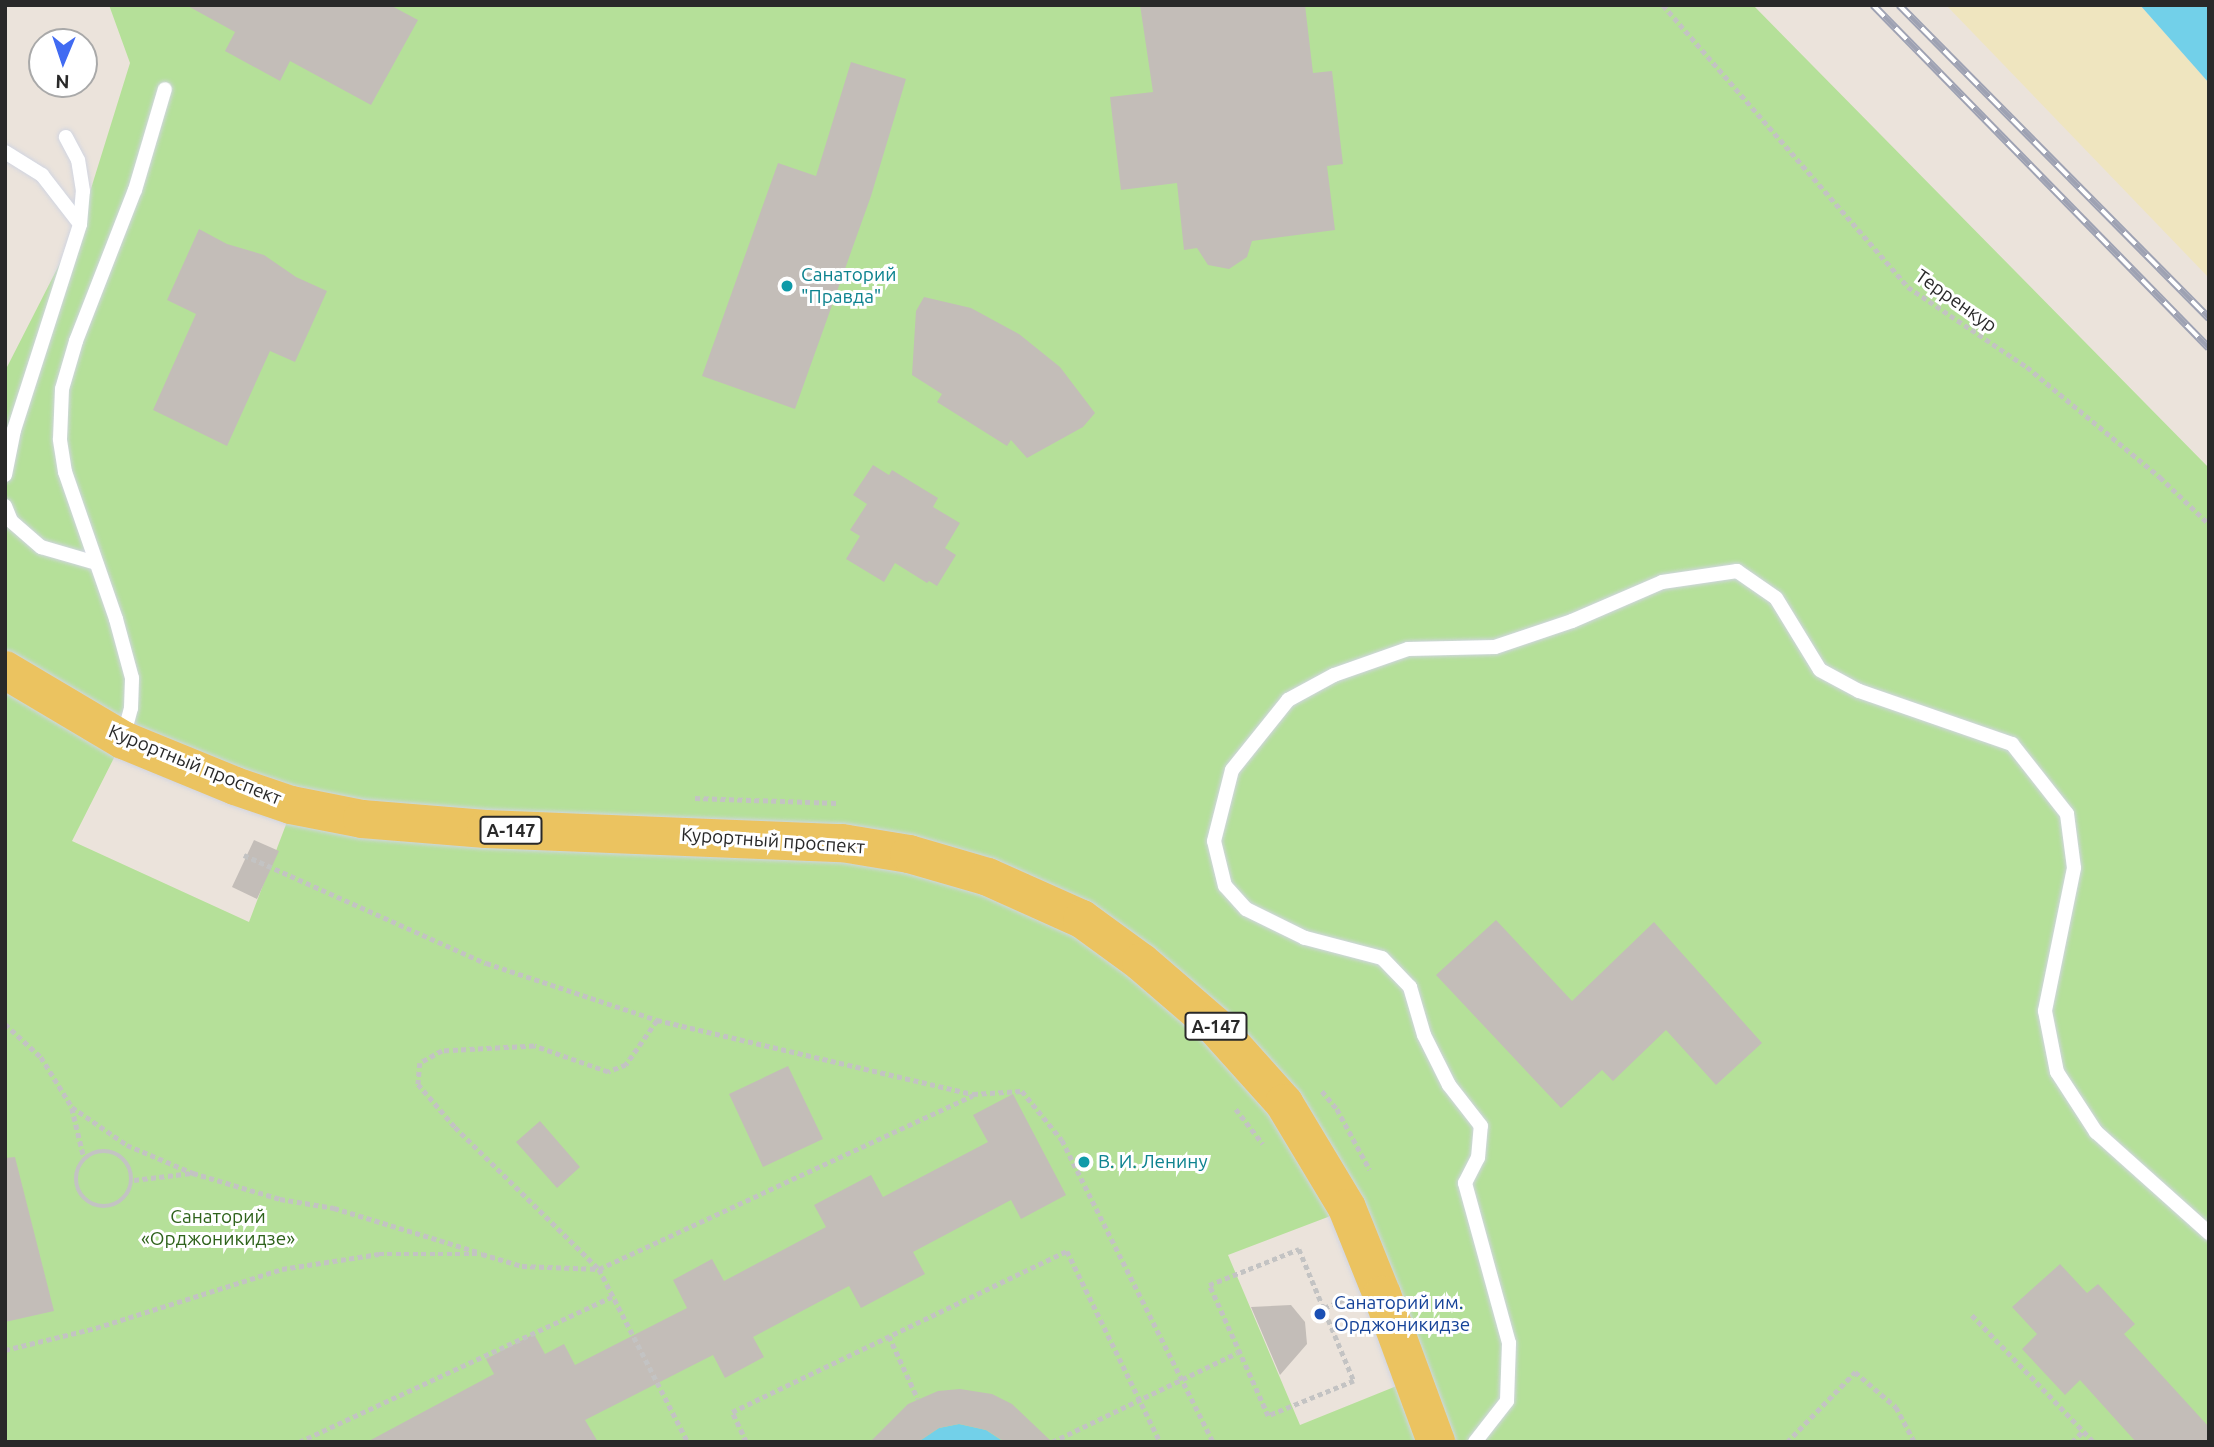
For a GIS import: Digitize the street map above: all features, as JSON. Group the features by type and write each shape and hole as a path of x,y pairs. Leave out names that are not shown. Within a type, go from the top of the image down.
{"main road":[{"name":"Курортный проспект","path":"5,670 123,740 280,801 362,819 486,829 842,843 909,854 988,877 1082,919 1141,962 1214,1024 1284,1103 1347,1208 1436,1442"}],"lane":[{"path":"123,740 131,708 132,678 120,629 65,472 60,439 62,389 76,341 135,190 164,89"},
{"path":"5,475 14,430 80,224 83,191 78,160 66,137"},
{"path":"5,152 42,175 80,224"},
{"path":"5,506 11,521 41,547 96,563"},
{"path":"1475,1442 1507,1401 1509,1343 1465,1183 1478,1158 1481,1126 1450,1085 1429,1045 1410,987 1381,958 1305,938 1246,909 1225,886 1214,841 1231,770 1287,700 1334,675 1408,649 1495,647 1572,621 1662,582 1737,570 1776,598 1820,670 1859,691 2012,744 2067,814 2074,868 2045,1011 2057,1072 2096,1132 2209,1233"}],"path":[{"name":"Терренкур","path":"1662,5 1908,287 2027,367 2160,477 2209,524"},
{"path":"689,798 839,803"},
{"path":"244,855 486,963 657,1020 973,1094 1022,1091 1062,1140 1213,1442"},
{"path":"657,1020 626,1065 608,1072 534,1046 442,1052 420,1063 418,1084 440,1110 599,1269 688,1442"},
{"path":"5,1024 41,1057 72,1107 84,1158 75,1179 83,1200 104,1209 125,1201 134,1180 126,1159 105,1150 84,1158"},
{"path":"1321,1089 1361,1149 1375,1182"},
{"path":"72,1107 127,1145 192,1173 280,1199 334,1209 522,1266 599,1269 973,1094"},
{"path":"1233,1104 1267,1149"},
{"path":"134,1180 192,1173"},
{"path":"1299,1249 1324,1308 1354,1381 1268,1416 1237,1353 1209,1285 1299,1249"},
{"path":"746,1442 732,1412 1067,1251 1160,1442"},
{"path":"5,1350 96,1328 282,1269 379,1254 482,1254"},
{"path":"1341,1288 1350,1310"},
{"path":"299,1442 612,1297"},
{"path":"1324,1308 1346,1299"},
{"path":"1972,1315 2094,1442"},
{"path":"889,1336 918,1399"},
{"path":"1052,1442 1237,1353"},
{"path":"1787,1442 1855,1372 1896,1408 1915,1442"},
{"path":"2072,1442 2083,1431"}],"green space":[{"name":"Санаторий «Орджоникидзе»","path":"109,5 1753,5 2209,468 2209,1442 5,1442 5,371 80,224 130,63","holes":["121,744 290,814 249,922 72,841","1341,1212 1414,1379 1300,1425 1228,1255"]}],"sand":[{"path":"1946,5 2140,5 2209,83 2209,278"}],"water":[{"path":"2140,5 2209,5 2209,83"},
{"path":"959,1424 986,1430 1004,1442 918,1442 939,1428"}],"building":[{"path":"186,5 390,5 418,20 371,105 290,61 280,81 225,51 235,32"},
{"path":"1140,5 1305,5 1313,73 1332,71 1343,164 1327,166 1335,230 1252,241 1247,257 1229,269 1208,265 1197,248 1184,250 1177,183 1121,190 1110,97 1153,92"},
{"name":"Санаторий \"Правда\"","path":"851,62 906,79 871,196 795,409 702,376 778,163 816,176"},
{"path":"199,229 227,244 264,255 296,277 327,291 295,362 270,351 227,446 153,410 196,314 167,300"},
{"name":"Санаторий \"Правда\"","path":"924,297 971,308 1019,334 1060,367 1095,413 1083,427 1027,458 1011,440 1007,446 937,402 942,394 912,375 916,311"},
{"path":"873,465 889,475 892,470 938,498 933,507 960,523 945,548 956,555 937,586 929,581 927,583 895,563 884,582 846,559 860,536 850,530 867,504 853,495"},
{"path":"254,840 279,851 257,899 232,887"},
{"path":"1496,920 1572,1001 1654,922 1762,1043 1716,1085 1666,1030 1613,1081 1602,1070 1561,1108 1436,975"},
{"path":"788,1066 823,1139 763,1167 729,1094"},
{"path":"1013,1094 1066,1195 1021,1219 1011,1200 913,1252 925,1274 861,1308 849,1286 753,1337 764,1357 725,1378 713,1355 585,1420 598,1442 367,1442 494,1374 486,1359 534,1334 545,1354 564,1344 575,1365 687,1308 673,1280 712,1259 724,1281 826,1227 814,1205 871,1175 883,1197 988,1142 973,1115"},
{"path":"540,1121 580,1167 557,1188 516,1142"},
{"path":"15,1157 54,1311 5,1322 5,1158"},
{"path":"2060,1264 2087,1293 2098,1284 2135,1324 2124,1334 2209,1427 2209,1442 2136,1442 2080,1380 2065,1395 2022,1349 2037,1334 2012,1307"},
{"path":"1291,1305 1305,1322 1307,1344 1280,1375 1251,1307"},
{"path":"960,1389 992,1394 1012,1404 1052,1442 1005,1442 986,1430 959,1424 939,1428 918,1442 870,1442 908,1404 938,1391"}],"railway":[{"path":"1873,5 2209,348"},
{"path":"1899,5 2209,318"}],"place":[{"name":"Санаторий \"Правда\"","path":"787,286"},
{"name":"В. И. Ленину","path":"1084,1162"},
{"name":"Санаторий им. Орджоникидзе","path":"1320,1314"}]}
